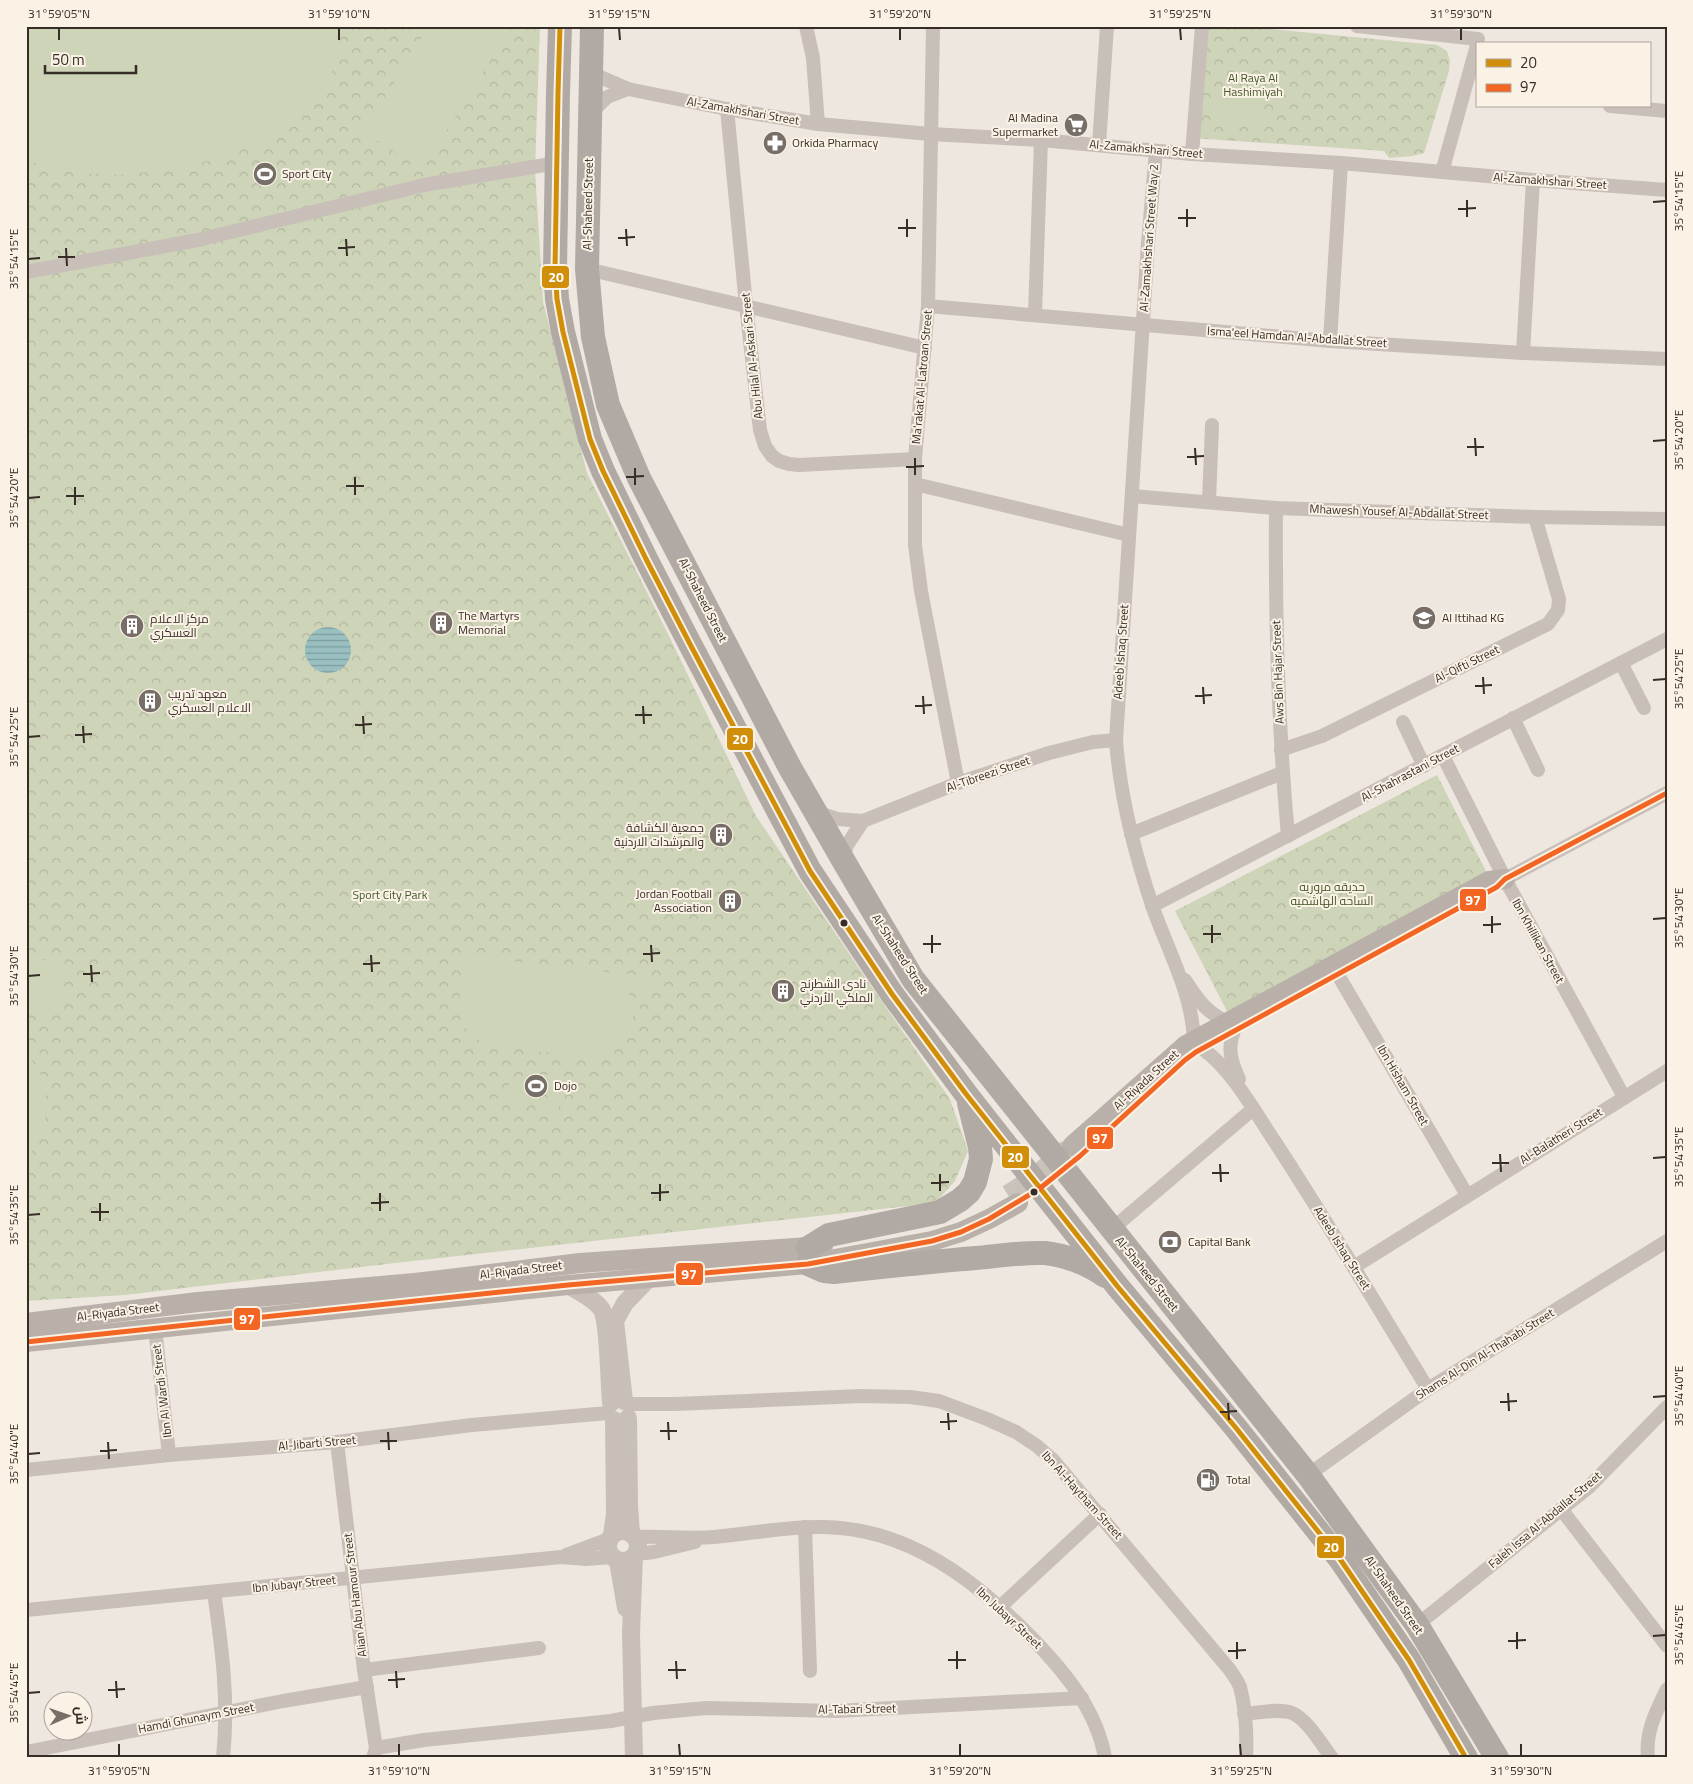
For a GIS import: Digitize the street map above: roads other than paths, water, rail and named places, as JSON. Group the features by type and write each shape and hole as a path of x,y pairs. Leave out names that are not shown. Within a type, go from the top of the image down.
{"highway":[{"name":"Al-Shaheed Street","path":"560,26 555,268 557,299 581,409 590,439 603,471 646,559 810,871 892,994 966,1094 1118,1287 1236,1428 1340,1559 1409,1660 1466,1758"},
{"name":"Al-Shaheed Street","path":"592,26 587,269 593,337 608,405 639,478 815,812 914,979 1308,1475 1417,1624 1497,1758"},
{"path":"966,1094 980,1147 981,1159 975,1182 969,1192 940,1212 834,1234 808,1256 824,1271 834,1272 936,1261 1046,1253 1063,1256 1085,1265 1102,1274 1118,1287"}],"main road":[{"path":"551,26 560,55"},
{"path":"1230,1027 1338,975 1497,887 1505,879"},
{"path":"1230,1027 1489,881 1505,879"},
{"name":"Al-Riyada Street","path":"1076,1151 1180,1049 1199,1044 1230,1027"},
{"name":"Al-Riyada Street","path":"26,1322 198,1302 452,1288 568,1285 650,1277 932,1241 968,1229 989,1219 1013,1199"},
{"name":"Al-Riyada Street","path":"26,1342 155,1328 452,1288 580,1263 808,1256"}],"street":[{"path":"806,26 813,58 818,124"},
{"name":"Ma'rakat Al-Latroan Street","path":"933,26 928,306 915,459 915,545 917,570 958,783"},
{"path":"1099,145 1108,26"},
{"path":"1192,154 1202,26"},
{"path":"1359,26 1479,39"},
{"path":"1442,172 1470,94 1476,57"},
{"name":"Al-Zamakhshari Street","path":"591,73 628,89 728,109 818,124 930,134 1041,140 1192,154 1341,163 1667,190"},
{"path":"590,114 607,97 628,89"},
{"path":"1633,108 1667,111"},
{"name":"Abu Hilal Al-Askari Street","path":"728,109 746,305 760,430 765,446 772,456 779,461 800,465 915,459"},
{"path":"1035,314 1041,140"},
{"name":"Al-Zamakhshari Street Way 2","path":"1144,325 1148,243 1156,150"},
{"path":"26,272 198,240 424,185 557,163"},
{"path":"1330,341 1341,163"},
{"path":"1523,353 1533,180"},
{"path":"587,269 925,348"},
{"name":"Isma'eel Hamdan Al-Abdallat Street","path":"928,306 1330,341 1523,353 1667,359"},
{"name":"Adeeb Ishaq Street","path":"1144,325 1116,740 1118,770 1131,834 1152,906 1178,970 1199,1044 1218,1060 1253,1109 1354,1267 1428,1389"},
{"path":"1209,501 1212,425"},
{"path":"915,484 1129,535"},
{"name":"Mhawesh Yousef Al-Abdallat Street","path":"1132,496 1276,508 1535,517 1667,519"},
{"name":"Aws Bin Hajar Street","path":"1276,508 1276,631 1282,773 1288,836"},
{"name":"Al-Qifti Street","path":"1282,750 1322,736 1548,624 1558,610 1559,599 1535,517"},
{"name":"Al-Shahrastani Street","path":"1152,906 1667,639"},
{"path":"1622,663 1644,708"},
{"path":"1513,718 1538,770"},
{"path":"1403,722 1424,766"},
{"name":"Al-Tibreezi Street","path":"815,812 838,819 863,821 958,783 1072,747 1093,742 1116,740"},
{"name":"Ibn Khillikan Street","path":"1443,756 1505,879 1624,1097"},
{"path":"1131,834 1282,773"},
{"path":"1505,879 1667,793"},
{"path":"843,860 847,845 863,821"},
{"name":"Adeeb Ishaq Street","path":"1178,970 1206,1009 1230,1027 1230,1056 1253,1109"},
{"name":"Ibn Hisham Street","path":"1338,975 1467,1195"},
{"name":"Al-Balatheri Street","path":"1354,1267 1667,1071"},
{"path":"1112,1229 1253,1109"},
{"name":"Shams Al-Din Al-Thahabi Street","path":"1308,1475 1428,1389 1667,1241"},
{"path":"634,1758 628,1550 629,1506 620,1410 615,1321 625,1303 650,1277"},
{"path":"568,1285 596,1302 602,1311 620,1410 615,1514 611,1537"},
{"name":"Ibn Al Wardi Street","path":"155,1328 169,1455"},
{"name":"Ibn Al-Haytham Street","path":"620,1410 675,1404 861,1396 910,1397 939,1401 1016,1432 1037,1446 1069,1477 1230,1670 1240,1686 1247,1742 1246,1758"},
{"name":"Faleh Issa Al-Abdallat Street","path":"1417,1624 1589,1486 1667,1407"},
{"name":"Al-Jibarti Street","path":"26,1470 169,1455 337,1442 472,1425 620,1410"},
{"name":"Alian Abu Hamour Street","path":"337,1442 374,1753 424,1740 633,1718"},
{"path":"1561,1509 1667,1646"},
{"path":"1001,1606 1100,1514"},
{"path":"806,1527 810,1671"},
{"name":"Ibn Jubayr Street","path":"26,1610 561,1557 586,1559 628,1550 654,1552 713,1537 806,1527 845,1528 909,1545 962,1575 1001,1606 1044,1650 1082,1698 1095,1720 1103,1744 1105,1758"},
{"path":"611,1537 622,1531 628,1550"},
{"name":"Ibn Jubayr Street","path":"561,1557 611,1537"},
{"path":"214,1592 224,1674 226,1712 223,1758"},
{"path":"364,1670 539,1648"},
{"name":"Hamdi Ghunaym Street","path":"26,1752 226,1712 367,1687"},
{"path":"1648,1758 1648,1737 1651,1722 1667,1690"},
{"name":"Al-Tabari Street","path":"633,1718 653,1713 706,1708 836,1711 1082,1698"},
{"path":"1244,1714 1292,1713 1303,1721 1332,1758"}],"water":[{"path":"328,627 341,631 347,637 351,650 347,663 341,669 328,673 315,669 309,663 305,650 309,637 315,631"}],"tunnel":[{"path":"1008,1195 1031,1180 1068,1149"}],"place":[{"name":"Al Madina Supermarket","path":"1076,125"},
{"name":"Orkida Pharmacy","path":"775,143"},
{"name":"Sport City","path":"265,174"},
{"name":"Al Ittihad KG","path":"1424,618"},
{"name":"The Martyrs Memorial","path":"441,623"},
{"name":"مركز الاعلام العسكري","path":"132,626"},
{"name":"معهد تدريب الاعلام العسكري","path":"150,701"},
{"name":"جمعية الكشافة والمرشدات الاردنية","path":"721,835"},
{"name":"Jordan Football Association","path":"730,901"},
{"name":"نادي الشطرنج الملكي الأردني","path":"783,991"},
{"name":"Dojo","path":"536,1086"},
{"name":"Capital Bank","path":"1170,1242"},
{"name":"Total","path":"1208,1480"}],"park label":[{"name":"Al Raya Al Hashimiyah","path":"1253,85"},
{"name":"حديقه مروريه الساحه الهاشميه","path":"1332,894"},
{"name":"Sport City Park","path":"390,895"}]}
